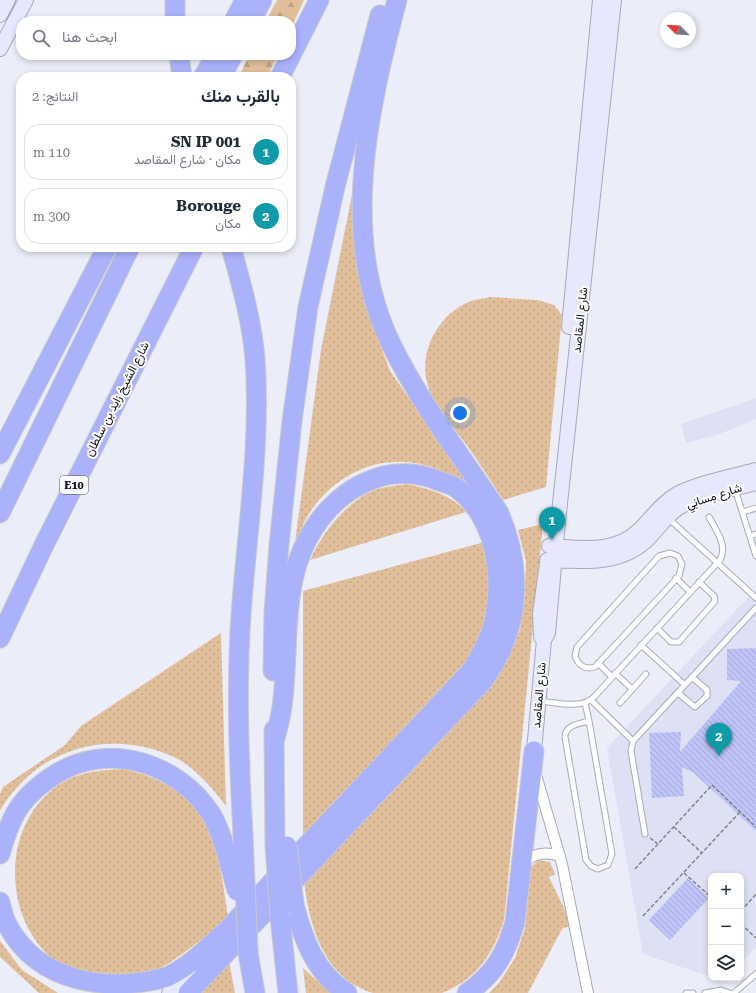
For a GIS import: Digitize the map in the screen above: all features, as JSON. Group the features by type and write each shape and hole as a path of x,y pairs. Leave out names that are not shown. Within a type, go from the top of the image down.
{"highway":[{"path":"175,0 175,16"},
{"path":"237,16 245,0"},
{"path":"254,16 262,0"},
{"path":"296,45 319,0"},
{"path":"288,993 287,910 281,845 282,813 274,786 274,742 281,611 279,545 292,421 308,307 335,187 384,0"},
{"path":"188,993 484,681 502,648 512,614 516,586 513,554 484,521 482,503 408,377 391,344 375,303 365,258 362,203 365,150 375,94 397,0"},
{"path":"180,60 182,72"},
{"path":"206,72 213,60"},
{"path":"224,72 230,60"},
{"path":"283,72 289,60"},
{"path":"0,454 104,252"},
{"path":"0,513 128,252"},
{"name":"شارع الشيخ زايد بن سلطان","path":"0,638 47,538 191,252"},
{"path":"232,252 243,289 255,358 257,416 241,616 238,701 248,953"},
{"path":"281,611 307,540 325,514 341,497 363,482 385,475 408,472 432,478 457,488 482,503"},
{"path":"0,902 7,925 33,959 71,983 96,989 118,990 146,986 168,976 192,961 229,928 472,670 484,649 492,627 496,608 496,560 501,539"},
{"path":"467,993 480,984 495,968 508,947 516,922 520,865 534,751"},
{"path":"0,854 6,835 16,813 28,797 45,781 62,770 80,762 124,758 151,765 168,773 185,785 211,815 226,851 234,873 255,993"},
{"path":"287,910 301,930 314,960 327,977 347,993"}],"street":[{"path":"0,15 8,0"},
{"path":"18,16 26,0"},
{"name":"شارع المقاصد","path":"534,751 544,640 539,634 552,553 563,439 600,0"},
{"name":"شارع المقاصد","path":"563,439 614,0"},
{"path":"0,49 16,19"},
{"name":"شارع مِسانِي","path":"552,553 598,561 618,557 637,548 645,542 667,517 686,504 733,483 756,470"},
{"name":"شارع مِسانِي","path":"552,553 600,548 619,543 633,535 659,508 676,495 694,487 733,483 756,483"},
{"path":"534,751 539,785 560,856 588,993"},
{"path":"520,865 534,855 551,853 560,856"},
{"path":"169,993 229,928"}],"lane":[{"path":"733,483 756,556"},
{"path":"743,512 756,508"},
{"path":"667,517 756,598"},
{"path":"538,701 585,703 591,700 717,562 723,552 722,544 709,517"},
{"path":"750,536 756,534"},
{"path":"670,553 680,560 682,568 676,578 598,663 592,668 582,666 576,656 577,647 660,556 670,553"},
{"path":"676,578 690,592"},
{"path":"657,628 675,644 689,631 715,601 714,596 699,582"},
{"path":"645,834 631,751 633,741 756,608"},
{"path":"642,645 685,685"},
{"path":"598,663 632,689"},
{"path":"620,702 646,674"},
{"path":"678,693 694,707 697,707 703,701 708,695 708,691 692,677"},
{"path":"591,700 633,741"},
{"path":"585,703 589,721 612,854 608,864 598,869 590,866 586,860 565,734 570,726 589,721"},
{"path":"734,993 756,974"},
{"path":"705,993 721,990 730,993"},
{"path":"686,993 693,993"}],"path":[{"path":"635,869 712,785 756,827"},
{"path":"643,916 740,812"},
{"path":"674,827 702,853"},
{"path":"684,873 708,894"},
{"path":"743,909 756,894"},
{"path":"744,927 756,938"}],"shaded area":[{"path":"756,398 756,419 717,435 686,443 681,424"},
{"path":"756,589 756,947 744,960 744,873 708,873 708,976 643,954 607,748"}],"green space":[{"path":"277,0 304,0 296,17 296,16 269,16"},
{"path":"247,60 276,60 270,72 241,72"},
{"path":"354,185 357,242 369,315 390,371 482,503 458,479 450,474 423,465 404,462 386,463 368,467 352,474 336,484 322,497 310,512 295,542 321,350"},
{"path":"490,297 537,300 554,305 562,315 546,487 503,500 471,451 433,399 427,382 425,370 429,346 440,324 458,308 471,301"},
{"path":"407,484 439,493 453,501 466,512 310,560 320,541 341,513 372,491"},
{"path":"543,524 504,920 500,932 489,954 474,973 454,987 442,993 373,993 356,986 342,975 331,963 315,932 306,897 304,880 492,685 507,661 520,629 525,595 526,561 518,530"},
{"path":"488,541 493,560 488,626 466,665 303,840 303,591"},
{"path":"221,633 226,806 210,786 184,762 157,750 117,744 98,745 78,749 60,755 42,765 26,778 8,798 0,811 0,794 3,787 65,745 81,726"},
{"path":"123,769 152,778 174,789 191,804 204,821 213,841 219,863 228,916 187,951 151,973 132,976 78,973 54,960 36,941 24,919 17,894 15,867 19,841 29,817 45,796 67,780 87,773"},
{"path":"538,860 550,862 555,874 549,877 572,925 562,929 528,993 489,993 499,983 515,958 525,928 531,867"},
{"path":"0,941 22,970 58,993 39,993 0,957"},
{"path":"229,961 235,993 200,993"},
{"path":"303,968 330,993 306,993"}],"building":[{"path":"756,648 756,831 694,773 682,767 684,796 652,798 649,733 681,732 680,752 741,681 727,680 727,649"},
{"path":"688,878 708,897 708,899 670,940 649,920"}],"place":[{"name":"SN IP 001","path":"552,540"},
{"name":"Borouge","path":"719,756"}]}
